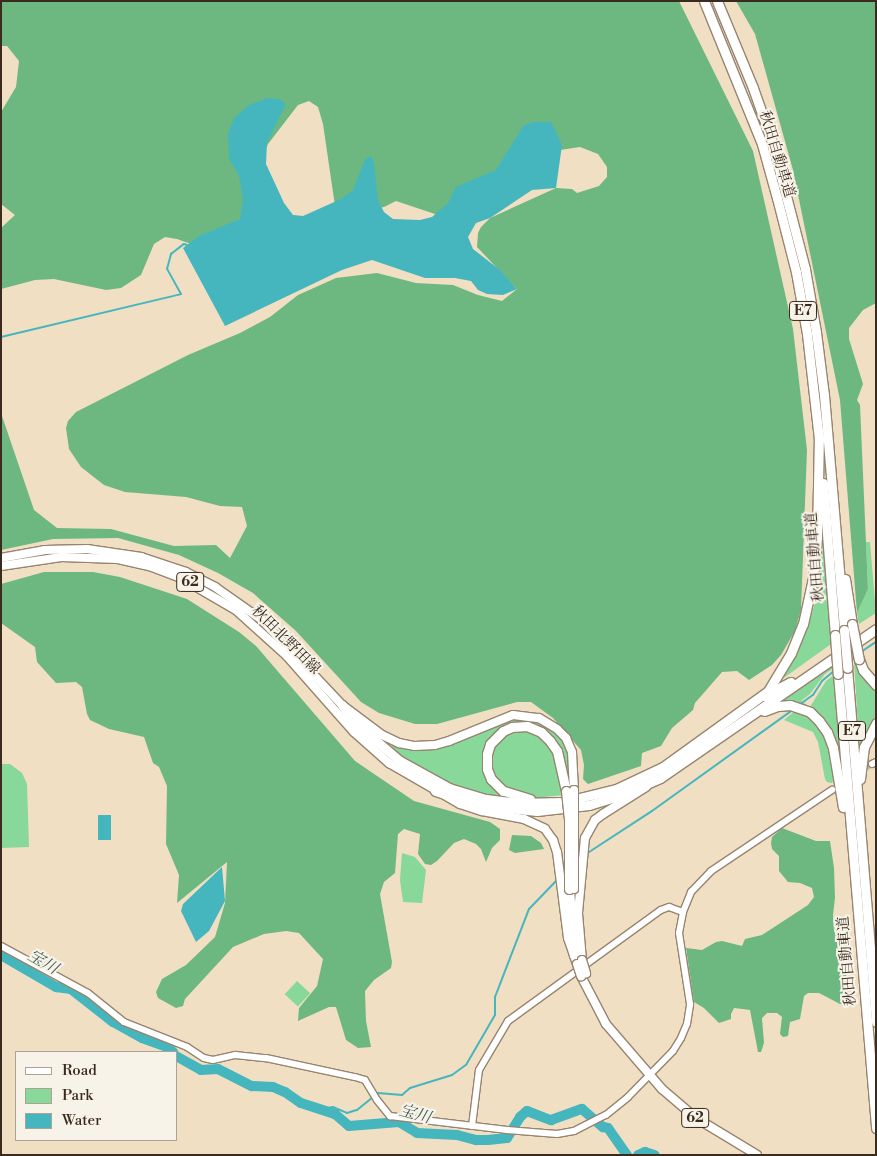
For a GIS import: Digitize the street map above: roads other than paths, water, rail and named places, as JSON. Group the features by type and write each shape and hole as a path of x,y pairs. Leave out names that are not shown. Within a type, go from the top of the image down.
{"highway":[{"name":"秋田自動車道","path":"704,1 762,144 796,272 807,334 819,436 876,1128"},
{"name":"秋田自動車道","path":"717,1 753,88 772,142 805,269 820,359 876,1022"},
{"path":"342,705 354,722 400,761 449,788 486,799 510,802 563,802 616,788 663,767 768,691 791,653 803,624 810,598 817,537 819,436"},
{"path":"834,507 859,659 863,670 876,685"},
{"path":"755,701 788,683 876,624"},
{"path":"435,791 500,809 546,811 589,805 622,795 660,778 876,629"},
{"path":"749,716 778,706 790,705 810,712 827,732 838,768 846,831 853,866"},
{"path":"858,795 864,747 876,723"},
{"path":"563,802 528,799 503,792 490,779 487,768 487,754 490,744 503,731 512,727 527,726 541,732 557,751 570,791 569,818 578,960"}],"main road":[{"name":"秋田北野田線","path":"1,558 46,550 94,550 141,557 186,572 215,587 262,620 342,705"},
{"name":"秋田北野田線","path":"1,566 46,558 105,558 152,567 193,583 236,610 261,630 287,656 354,732 375,752 406,775 435,791"},
{"name":"62","path":"342,705 382,735 399,743 415,746 449,741 513,715 540,718 557,729 569,745 575,770 570,791"},
{"path":"574,887 583,845 588,831 595,820 660,778"},
{"name":"62","path":"435,791 460,804 538,825 545,829 553,840 557,852 568,938 597,1001 627,1050 650,1076 696,1118 757,1155"}],"street":[{"path":"1,946 88,993 124,1022 187,1047 204,1058 213,1060 235,1054 300,1064 365,1080 372,1093 390,1116 517,1131 557,1134 574,1131 606,1115 650,1076 677,1044 689,1015 688,988 680,943 683,912 692,892 711,871 832,790"},
{"path":"472,1126 479,1070 508,1021 661,910 669,907 683,912"}],"water":[{"path":"267,98 279,99 286,104 267,143 266,164 284,203 293,215 303,216 341,199 353,190 365,159 371,156 374,163 378,200 384,212 393,219 420,220 432,217 448,203 456,187 496,170 523,126 533,122 551,122 562,145 556,188 532,190 490,218 476,223 468,237 473,249 500,270 517,289 503,295 487,294 478,290 471,281 455,278 425,278 372,260 342,270 225,326 183,248 199,236 240,219 243,200 239,176 229,159 228,134 234,118 249,105"},
{"path":"98,815 111,815 111,840 98,840"},
{"path":"222,867 225,901 209,931 196,942 181,911 183,904"}],"waterway":[{"path":"1,337 181,294 167,269 171,254 184,244 187,245"},
{"path":"861,652 876,642"},
{"path":"799,705 813,695 822,681 835,670"},
{"path":"586,854 652,811 794,709"},
{"path":"322,1109 333,1107 347,1113 357,1110 378,1093 402,1095 410,1088 452,1075 466,1065 495,1015 495,997 529,909 557,880"},
{"name":"宝川","path":"1,955 56,987 71,989 113,1022 142,1038 169,1048 172,1051"},
{"name":"宝川","path":"178,1057 201,1070 218,1069 252,1086 273,1087 285,1092 301,1103 335,1114 349,1126 399,1122 417,1133 457,1135 476,1140 488,1140 507,1138 520,1117 527,1111 551,1120 582,1109 603,1127 608,1128 627,1155"},
{"name":"宝川","path":"638,1155 645,1152 655,1155"}],"tunnel":[{"path":"844,782 872,764"}]}
